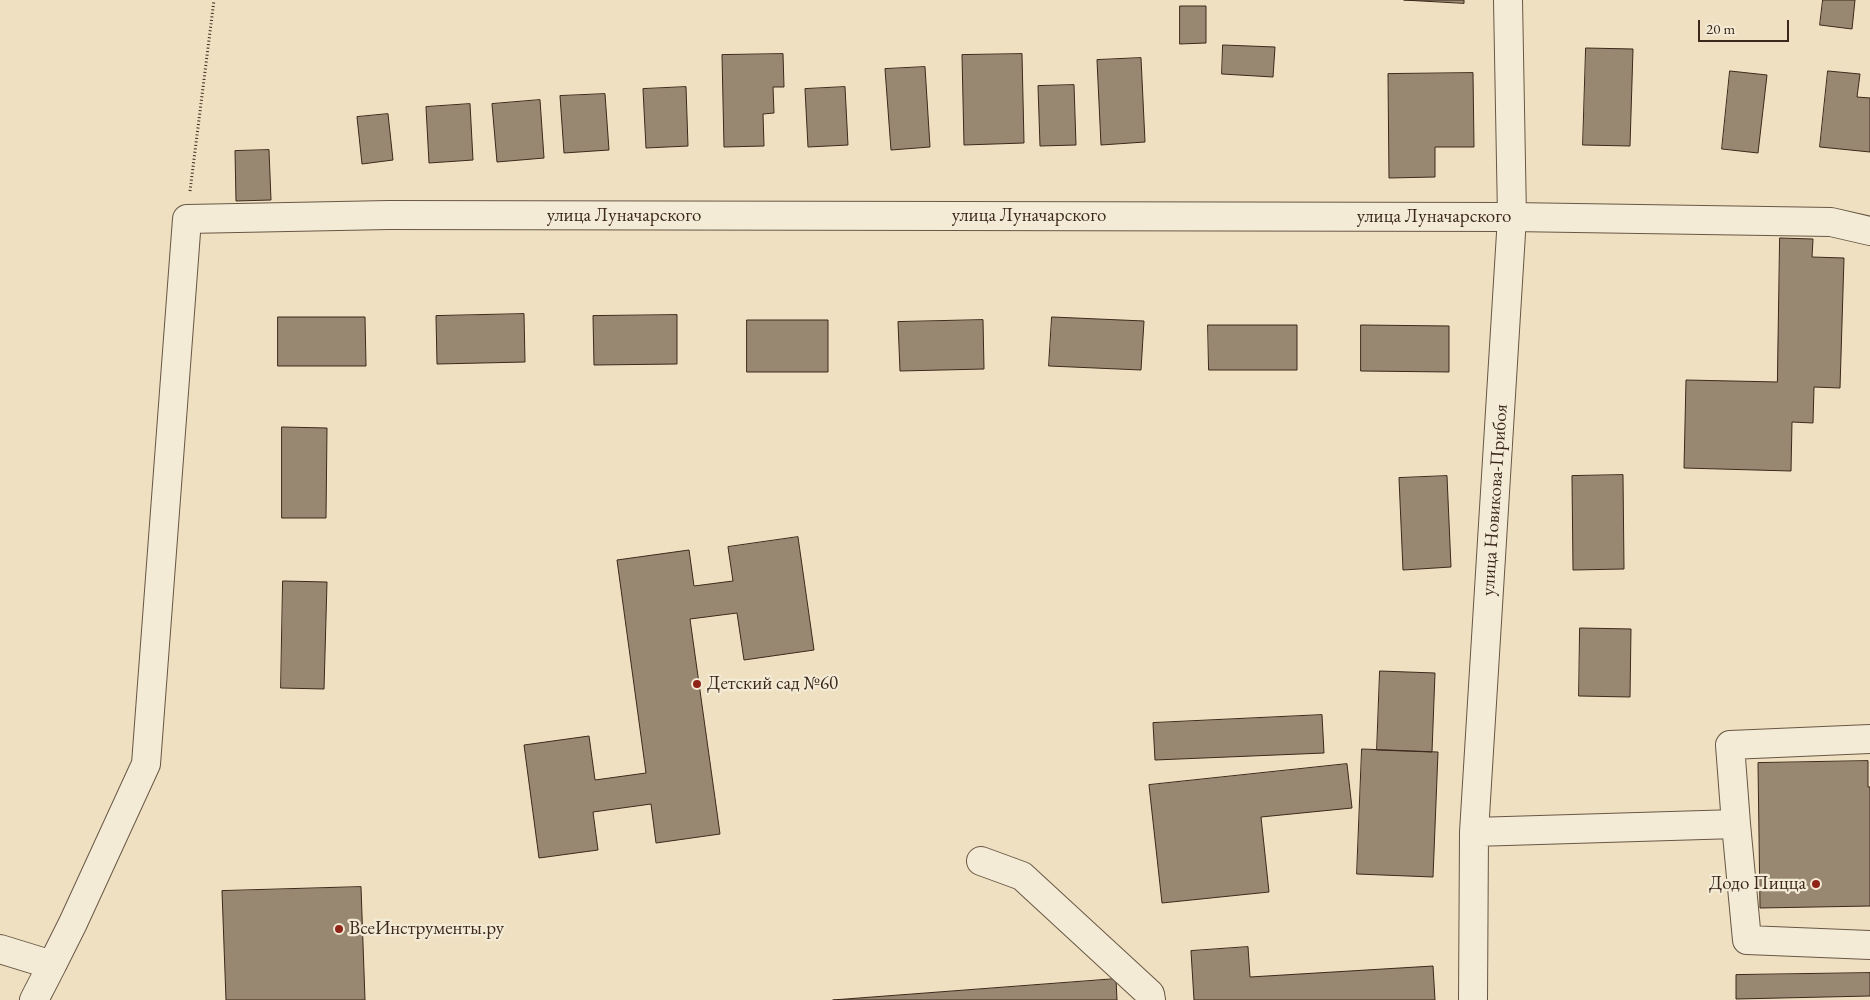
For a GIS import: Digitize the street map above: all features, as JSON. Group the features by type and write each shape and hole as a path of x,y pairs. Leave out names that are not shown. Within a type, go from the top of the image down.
{"street":[{"name":"улица Новикова-Прибоя","path":"1473,1000 1474,832 1512,217 1508,0"},
{"name":"улица Луначарского","path":"187,219 388,215 1512,217 1831,222 1870,231"},
{"path":"34,1000 77,914 146,764 187,219"},
{"path":"1870,739 1730,745 1747,940 1870,944"},
{"path":"1474,832 1736,824"},
{"path":"981,861 1022,876 1150,994 1151,1000"},
{"path":"0,949 52,965"}],"path":[{"path":"187,219 214,0"}],"building":[{"path":"1404,0 1464,0 1464,3"},
{"path":"1823,0 1855,0 1852,29 1820,25"},
{"path":"1180,6 1206,6 1206,43 1180,44"},
{"path":"1223,45 1275,47 1273,77 1222,74"},
{"path":"1586,48 1633,49 1630,146 1583,145"},
{"path":"783,54 784,87 773,87 774,113 763,114 764,146 724,147 722,55"},
{"path":"1022,54 1024,143 964,145 962,55"},
{"path":"1141,58 1145,142 1101,145 1097,60"},
{"path":"925,67 930,147 891,150 885,69"},
{"path":"1730,71 1767,75 1758,153 1722,149"},
{"path":"1828,71 1860,74 1857,97 1870,98 1870,152 1820,147"},
{"path":"1473,73 1474,147 1435,147 1435,177 1389,178 1388,74"},
{"path":"1074,85 1076,145 1040,146 1038,86"},
{"path":"686,87 688,146 646,148 643,89"},
{"path":"845,87 848,145 808,147 805,89"},
{"path":"605,94 609,150 564,153 560,96"},
{"path":"540,100 544,158 497,162 492,104"},
{"path":"470,104 473,160 429,163 426,107"},
{"path":"388,114 393,160 362,164 357,117"},
{"path":"269,150 271,200 236,201 235,151"},
{"path":"1780,238 1813,239 1812,257 1844,258 1840,388 1814,387 1813,423 1792,422 1791,471 1684,468 1686,380 1777,382"},
{"path":"524,314 525,362 437,364 436,316"},
{"path":"677,315 677,364 594,365 593,316"},
{"path":"278,317 365,317 366,366 278,366"},
{"path":"1052,317 1144,321 1141,370 1049,366"},
{"path":"747,320 828,320 828,372 747,372"},
{"path":"983,320 984,369 900,371 898,322"},
{"path":"1208,325 1297,325 1297,370 1209,370"},
{"path":"1361,325 1449,326 1449,372 1361,371"},
{"path":"282,427 327,428 326,518 282,518"},
{"path":"1623,475 1624,569 1573,570 1572,476"},
{"path":"1447,476 1451,567 1403,570 1399,478"},
{"path":"798,537 814,650 744,660 737,613 690,619 720,834 656,843 651,804 593,812 598,850 539,858 524,745 589,736 595,780 646,773 617,560 689,550 694,586 733,581 728,547"},
{"path":"283,581 327,582 324,689 281,688"},
{"path":"1580,628 1631,629 1630,697 1579,696"},
{"path":"1380,671 1435,673 1432,752 1377,750"},
{"path":"1322,715 1324,753 1155,760 1153,723"},
{"path":"1362,749 1438,752 1433,877 1357,874"},
{"path":"1868,761 1868,787 1870,787 1870,906 1760,908 1758,763"},
{"path":"1347,764 1352,808 1261,817 1269,892 1162,903 1149,785"},
{"path":"361,887 365,1000 226,1000 222,891"},
{"path":"1248,947 1250,977 1433,966 1435,1000 1194,1000 1191,951"},
{"path":"1870,973 1870,996 1736,999 1736,975"},
{"path":"1116,979 1117,1000 833,1000"}],"place":[{"name":"Детский сад №60","path":"697,684"},
{"name":"Додо Пицца","path":"1816,884"},
{"name":"ВсеИнструменты.ру","path":"339,929"}]}
